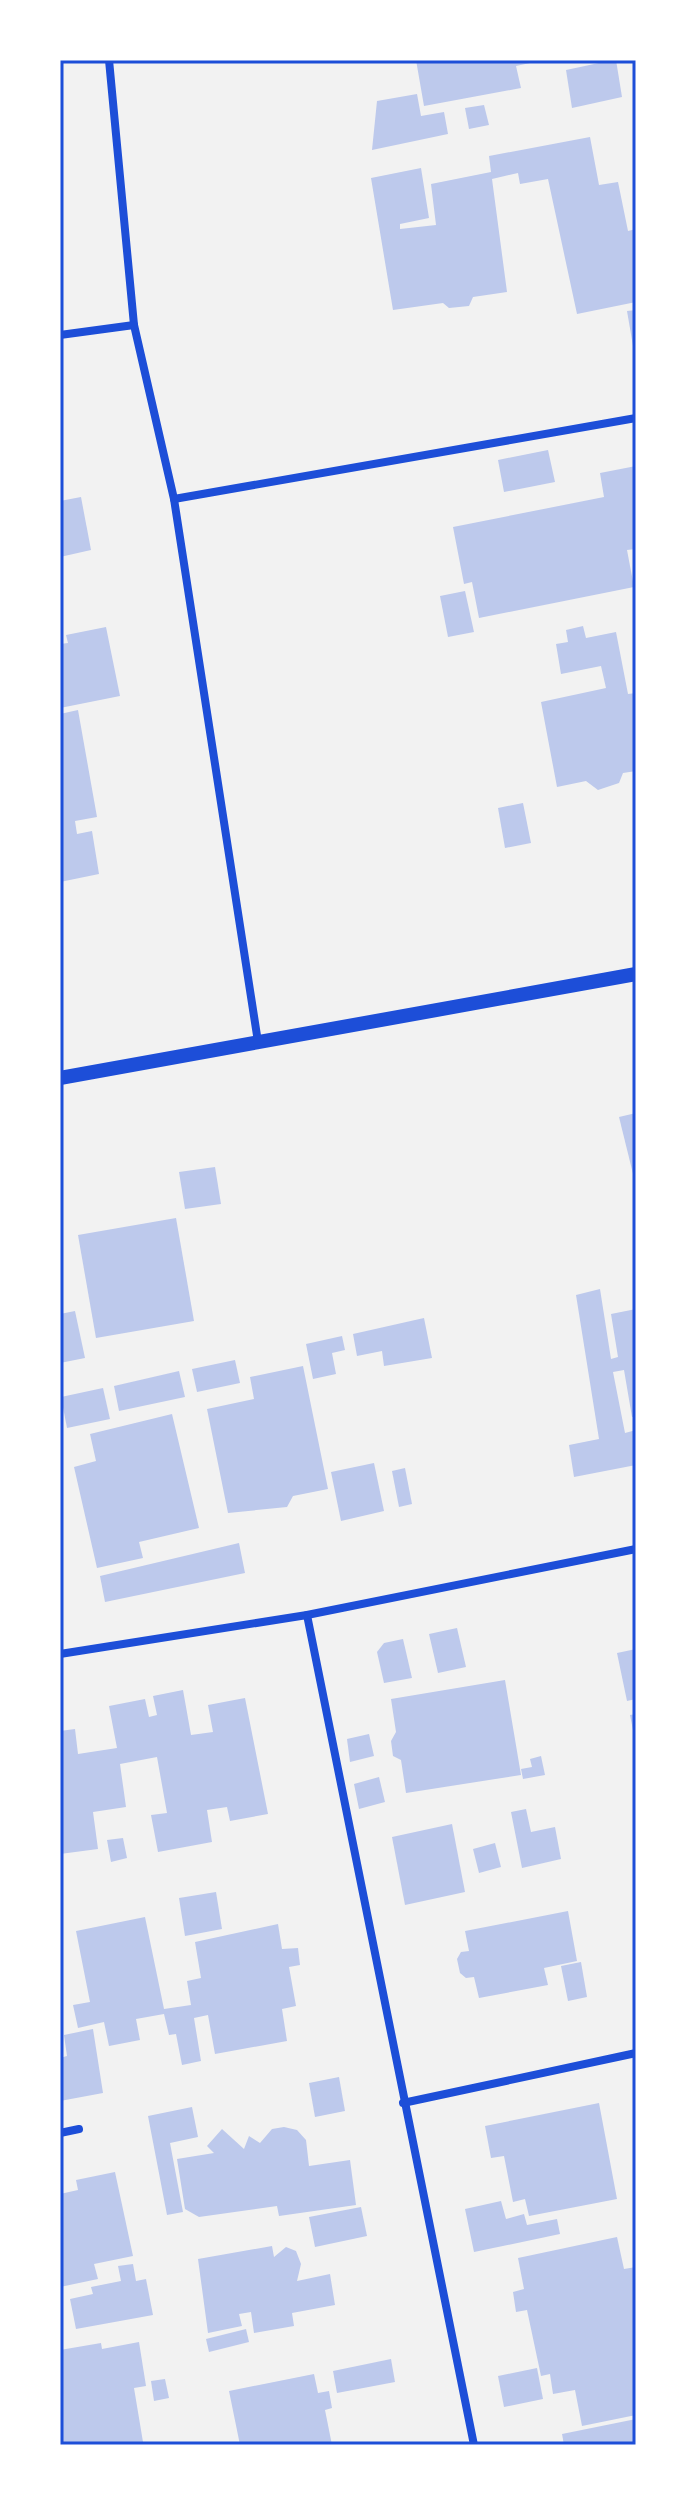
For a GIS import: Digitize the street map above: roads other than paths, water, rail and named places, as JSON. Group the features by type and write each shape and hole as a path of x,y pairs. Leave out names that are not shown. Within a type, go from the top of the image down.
{"street":[{"path":"109,60 134,325 174,499 258,1042"},
{"path":"60,335 134,325"},
{"path":"174,499 636,418"},
{"path":"60,1078 636,974"},
{"path":"60,1654 307,1615 636,1549"},
{"path":"307,1615 474,2445"},
{"path":"403,2103 636,2053"},
{"path":"60,2133 79,2129"}]}
